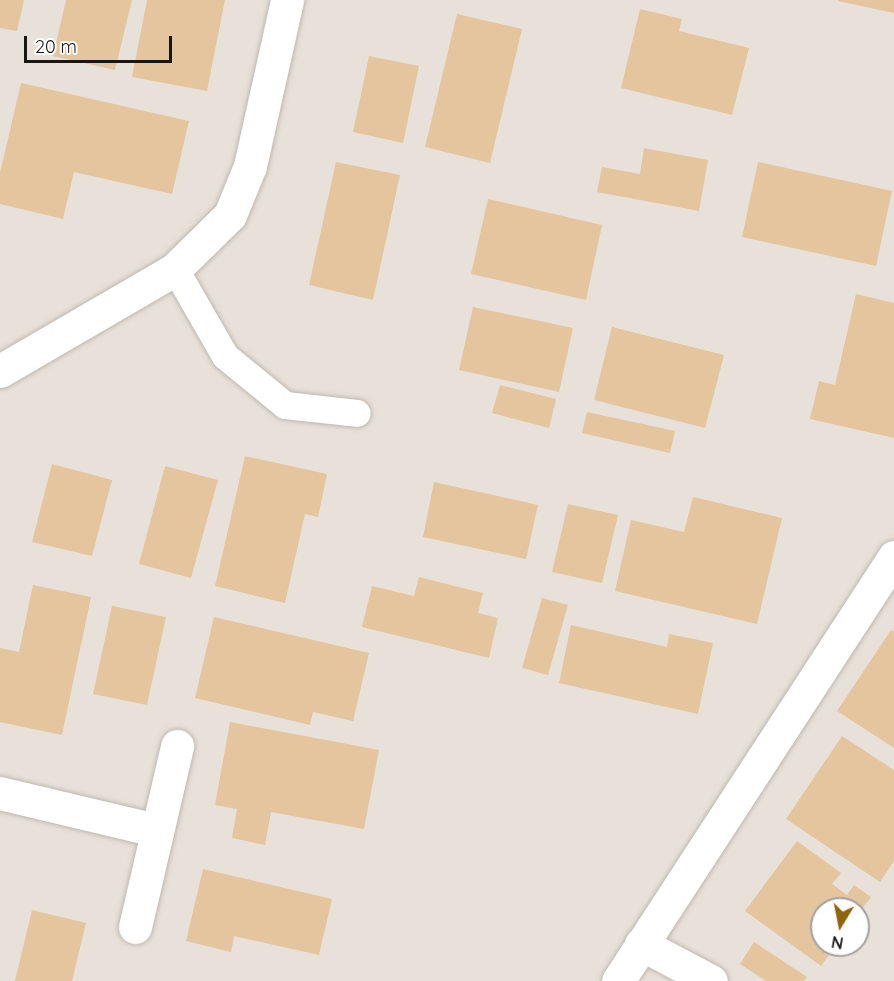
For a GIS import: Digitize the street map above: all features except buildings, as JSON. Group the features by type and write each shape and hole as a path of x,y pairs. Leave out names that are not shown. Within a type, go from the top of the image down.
{"street":[{"path":"7,357 174,269 230,215 250,166 287,0"},
{"path":"618,981 894,557"},
{"path":"135,927 155,830 177,746"},
{"path":"0,793 155,830"},
{"path":"641,944 711,981"}],"lane":[{"path":"174,269 225,356 285,405 357,413"}]}
